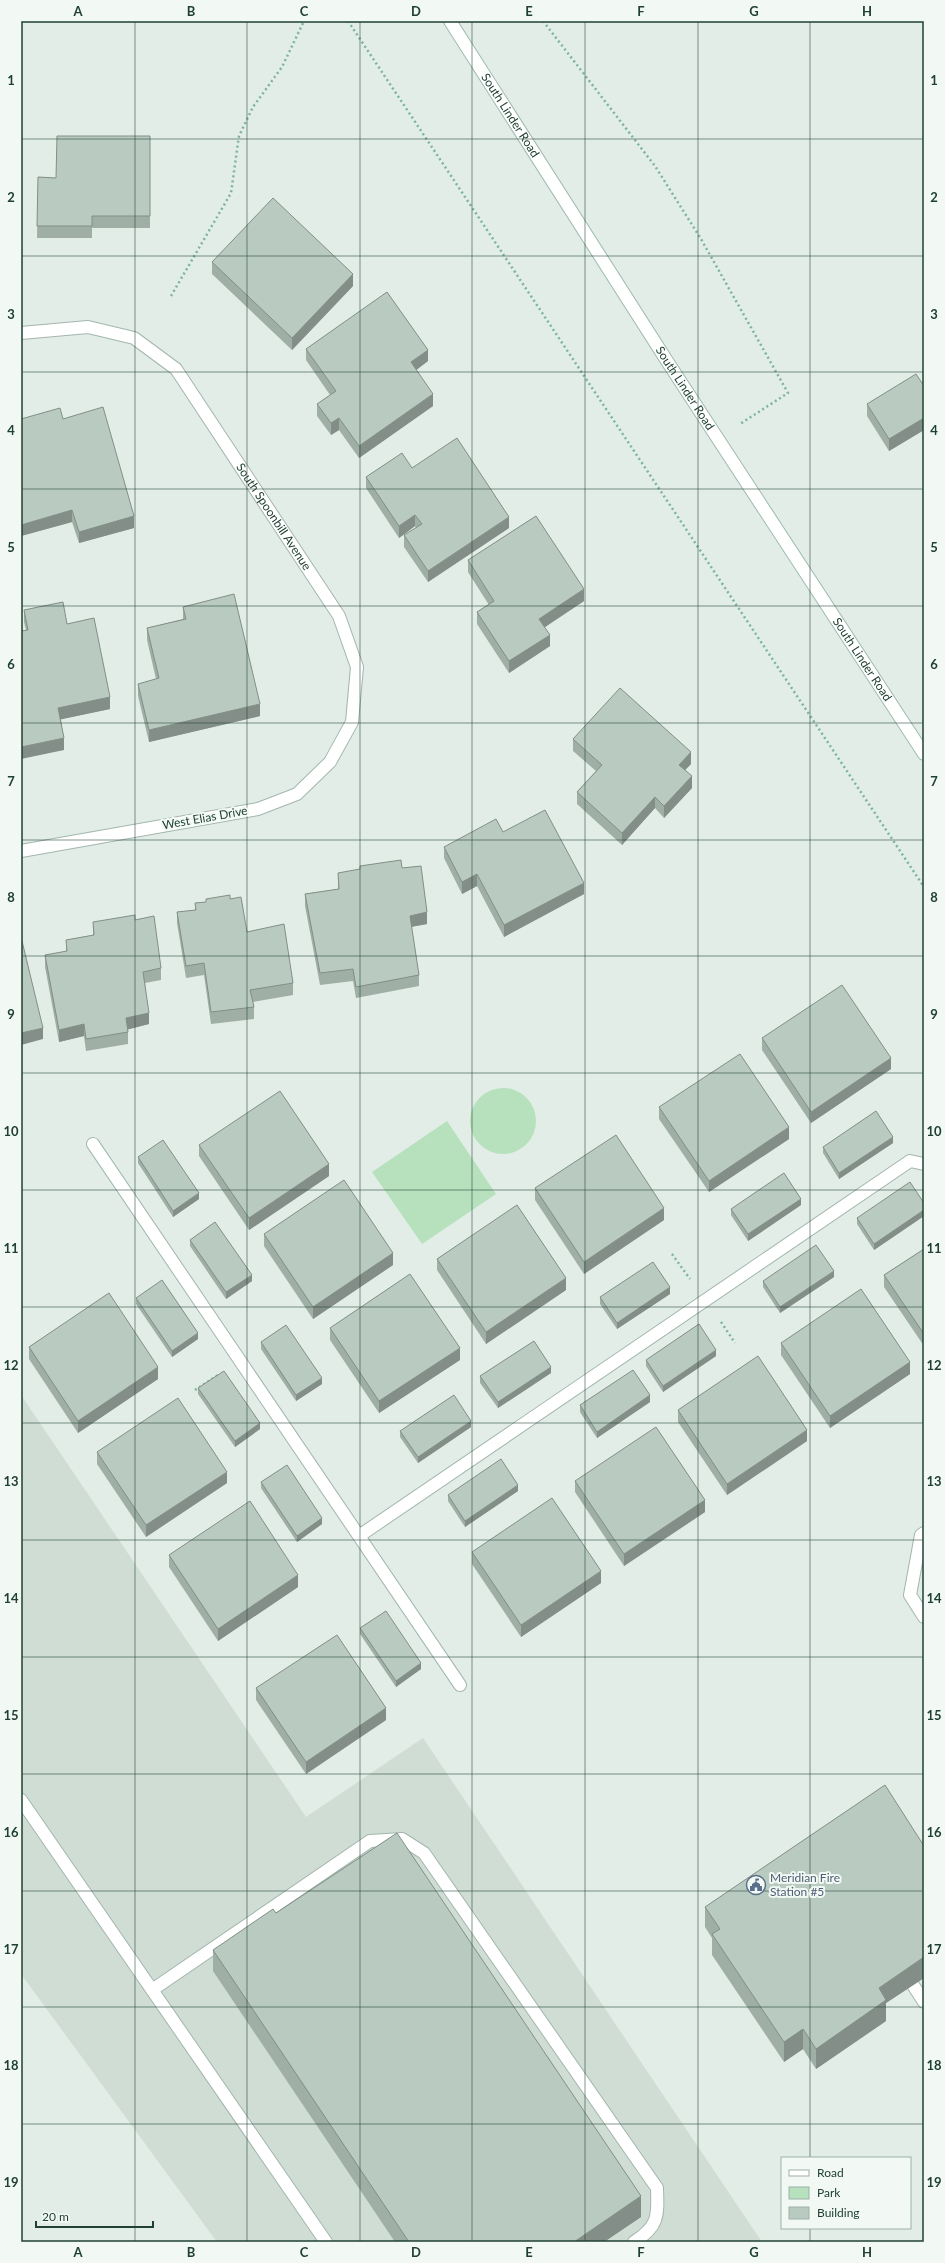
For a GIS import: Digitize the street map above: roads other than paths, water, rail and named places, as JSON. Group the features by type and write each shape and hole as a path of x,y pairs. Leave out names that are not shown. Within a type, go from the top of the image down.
{"street":[{"name":"South Linder Road","path":"450,21 718,440 924,754"},
{"name":"South Spoonbill Avenue","path":"21,334 88,327 134,338 176,369 340,616 357,668 352,722"},
{"name":"West Elias Drive","path":"21,851 258,809 297,794 330,762 352,722"},
{"path":"93,1144 460,1685"},
{"path":"359,1536 910,1161 924,1164"},
{"path":"924,1532 921,1535 910,1594 924,1617"},
{"path":"21,1800 326,2242"},
{"path":"152,1990 370,1841 402,1839 424,1853 657,2188 658,2214 646,2234 634,2242"},
{"path":"912,1986 924,2002"}],"place":[{"name":"Meridian Fire Station #5","path":"756,1885"}]}
